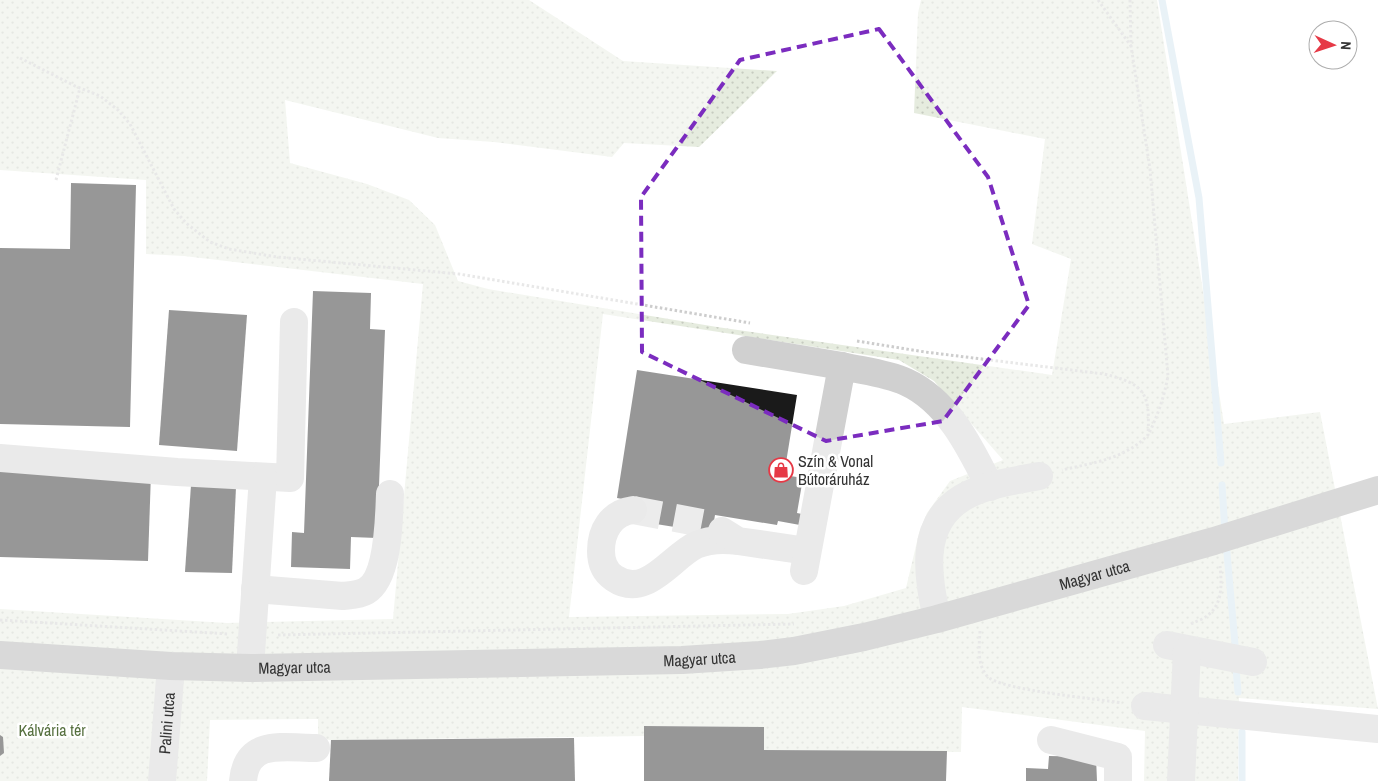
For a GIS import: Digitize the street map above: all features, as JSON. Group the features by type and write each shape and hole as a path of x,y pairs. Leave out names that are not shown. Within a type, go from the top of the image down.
{"main road":[{"name":"Magyar utca","path":"0,655 171,666 250,668 721,658 794,651 864,637 937,619 1188,548 1378,490"}],"street":[{"path":"0,458 290,478 294,322"},
{"path":"746,350 842,366 905,381 921,390 952,419 990,487"},
{"path":"633,510 619,514 611,521 605,530 601,546 601,556 607,572 627,583 649,580 679,556 698,544 716,539 738,541 806,561 842,366"},
{"path":"937,619 928,569 932,538 942,517 962,498 990,487 1039,476"},
{"path":"250,668 263,477"},
{"path":"255,589 343,596 356,595 366,591 373,586 382,565 388,540 390,494"},
{"path":"713,525 738,541"},
{"path":"1181,781 1184,709 1177,647 1253,662"},
{"name":"Palini utca","path":"162,781 171,666"},
{"path":"1145,706 1378,729"},
{"path":"1050,740 1118,757 1118,781"},
{"path":"243,781 246,763 259,750 270,748 316,748"}],"path":[{"path":"1098,0 1131,46"},
{"path":"1039,476 1111,458 1132,448 1148,435 1162,404 1168,376 1150,169 1131,46 1130,0"},
{"path":"20,58 100,96 118,110 130,124 174,209 186,223 210,242 229,248 277,257 459,274 753,324"},
{"path":"56,180 80,88"},
{"path":"851,340 1122,378 1135,386 1146,398 1149,410 1148,435"},
{"path":"1191,623 1202,619 1215,609 1220,600 1220,566 1214,540"},
{"path":"0,620 252,635 802,623"},
{"path":"979,646 980,667 988,678 1012,687 1145,706"}],"highlighted area":[{"path":"879,29 988,177 1029,305 943,421 826,441 642,352 641,197 740,60"}],"green space":[{"name":"Kálvária tér","path":"0,0 529,0 623,61 777,71 699,147 624,143 612,157 494,142 438,138 285,100 290,163 367,184 409,200 435,225 458,281 488,289 717,327 1052,375 1071,259 1032,244 1045,139 914,113 918,13 921,0 1157,0 1224,424 1320,412 1378,709 1239,698 1238,781 1144,781 1145,731 962,707 961,752 764,750 764,727 645,726 644,736 331,740 318,739 318,719 210,720 207,781 0,781 0,609 227,623 393,619 423,284 184,256 146,254 146,180 0,170","holes":["603,314 899,360 934,381 1003,460 950,481 927,513 919,533 906,588 844,606 788,614 569,617"]}],"building":[{"path":"71,183 136,185 130,427 0,424 0,248 70,249"},
{"path":"313,291 371,293 370,329 385,330 377,538 351,537 350,569 291,567 292,532 304,533"},
{"path":"169,310 247,315 237,451 159,445"},
{"path":"637,370 797,395 784,475 803,478 797,513 802,514 800,525 778,521 777,525 715,515 712,533 631,520 634,501 617,498"},
{"path":"0,468 151,473 148,561 0,557"},
{"path":"191,485 236,487 232,573 185,572"},
{"path":"644,726 764,727 764,750 947,751 946,781 644,781"},
{"path":"0,735 3,737 4,753 0,756"},
{"path":"574,738 575,781 329,781 331,740"},
{"path":"1049,756 1096,757 1097,781 1026,781 1026,768 1048,769"}],"waterway":[{"path":"1162,0 1199,198 1221,463"},
{"path":"1222,485 1225,532"},
{"path":"1226,542 1235,644"},
{"path":"1236,668 1238,692"},
{"path":"1242,732 1242,781"}],"tunnel":[{"path":"633,510 713,525"}],"place":[{"name":"Szín & Vonal Bútoráruház","path":"781,470"}]}
